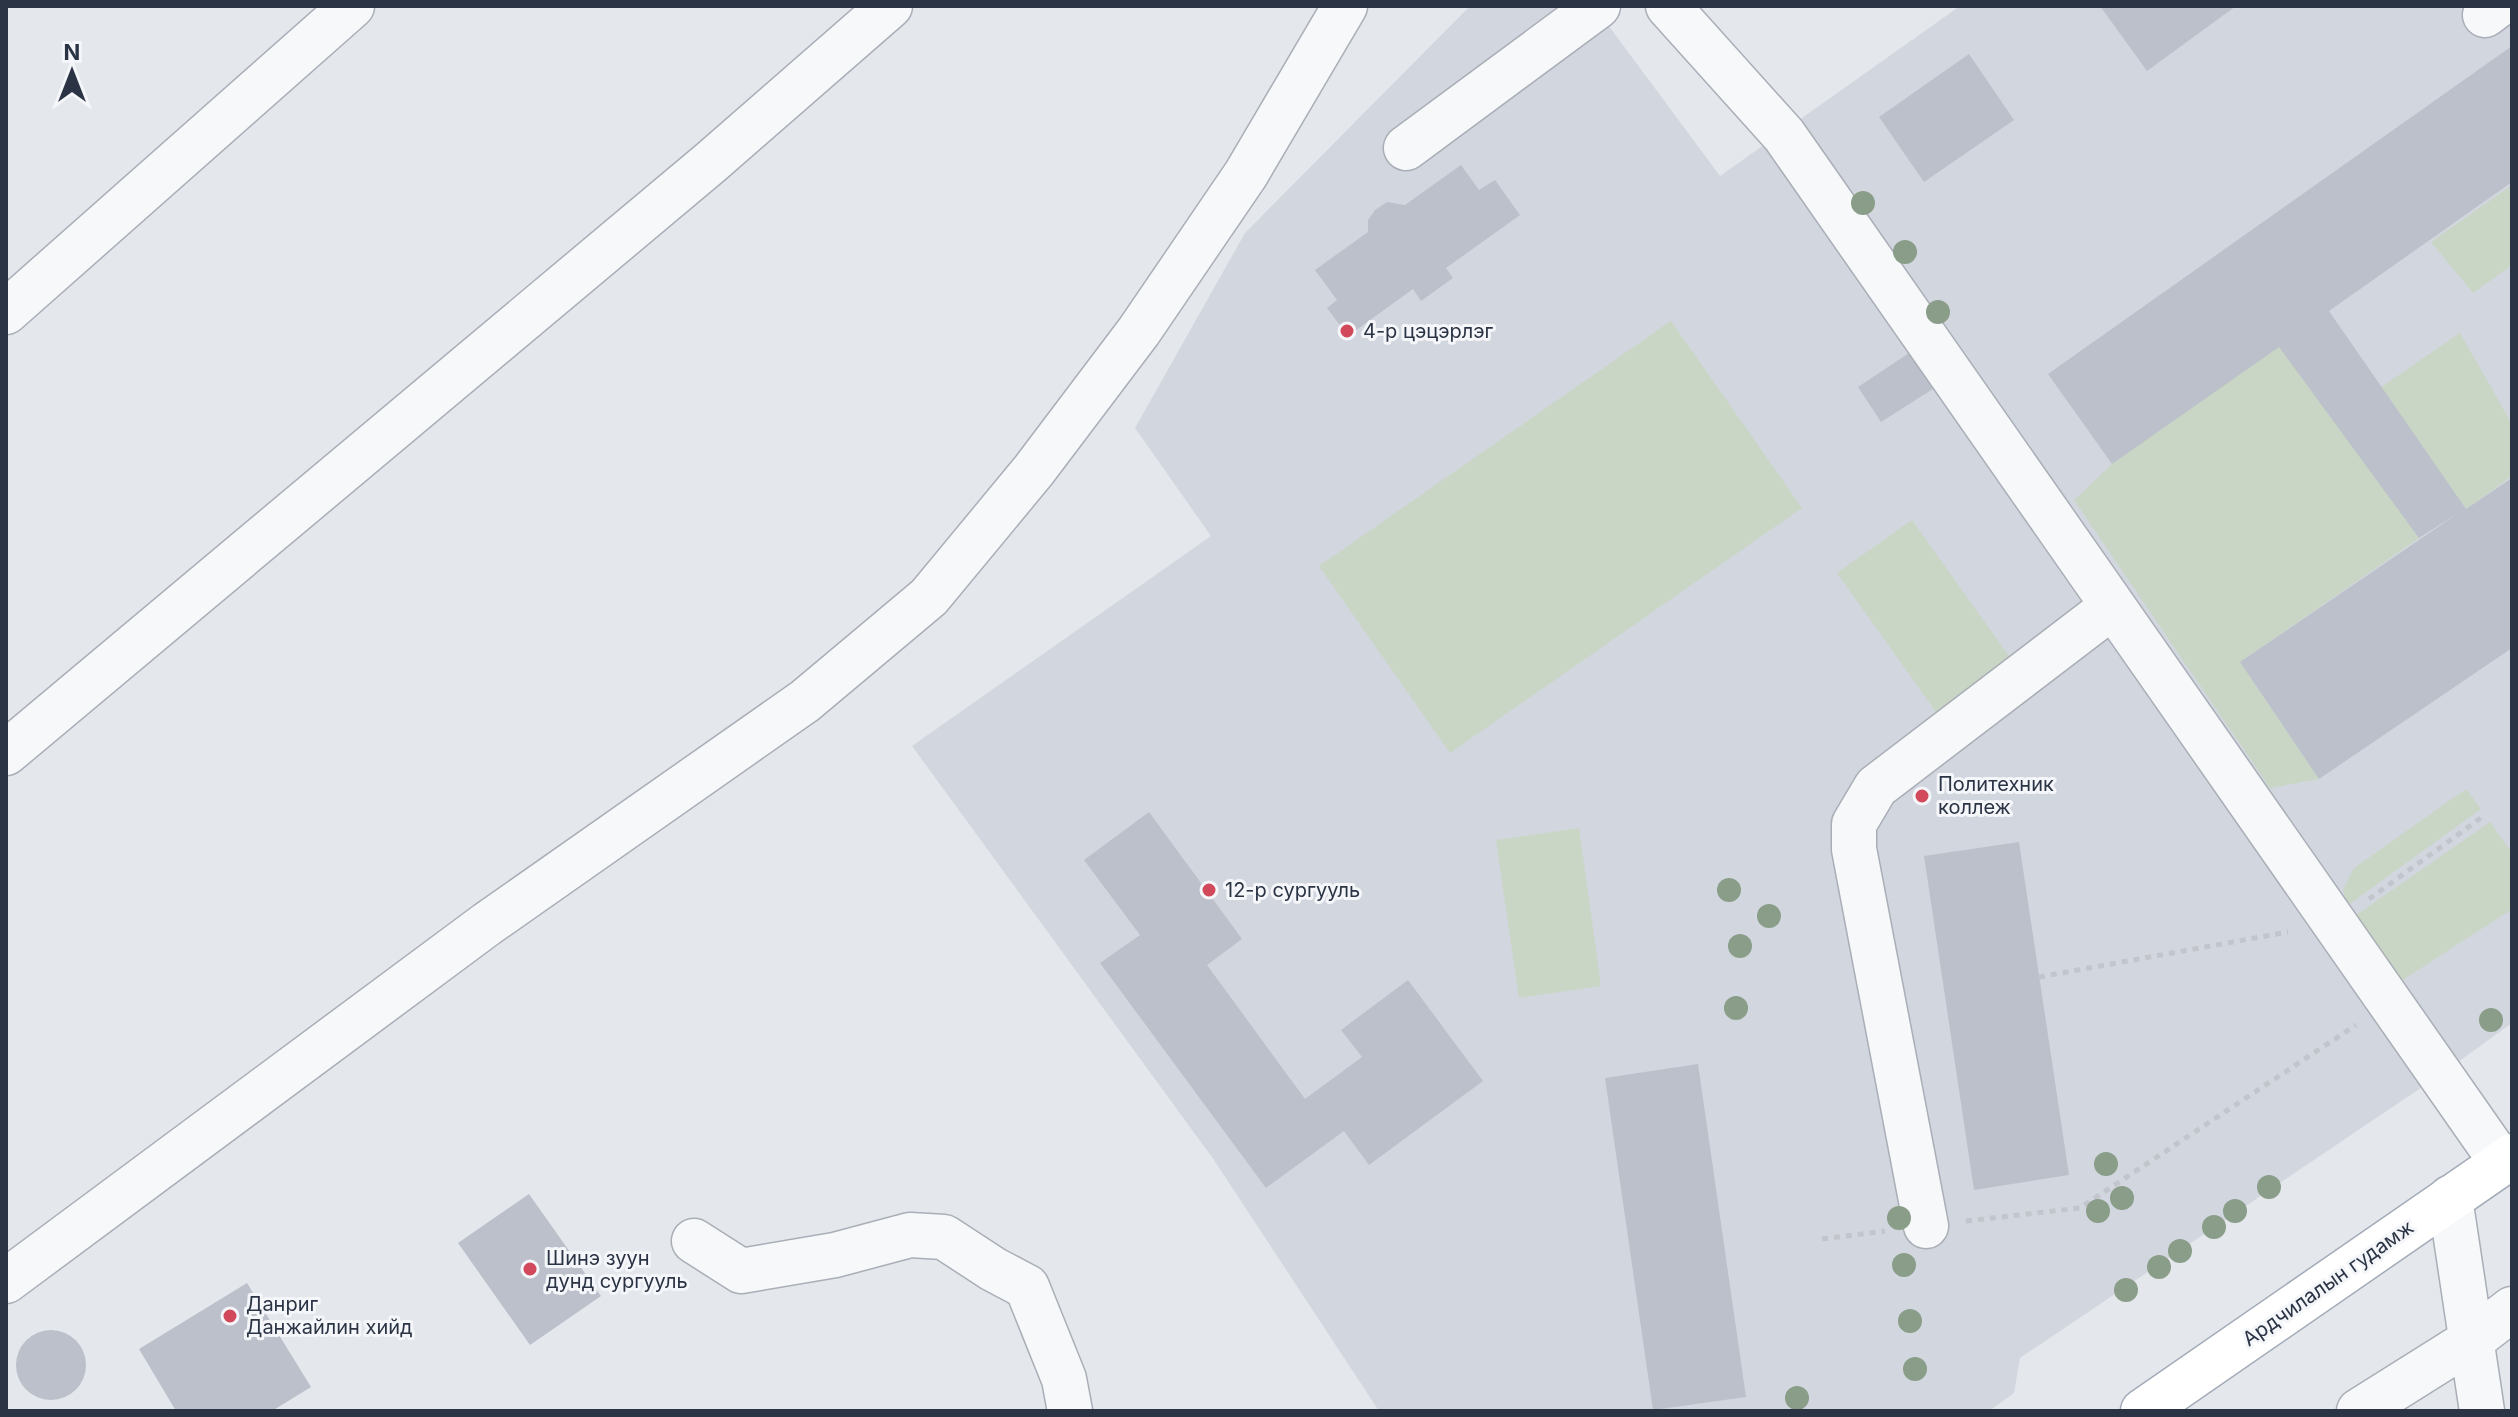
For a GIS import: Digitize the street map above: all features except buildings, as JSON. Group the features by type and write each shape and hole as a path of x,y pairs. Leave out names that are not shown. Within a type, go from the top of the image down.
{"main road":[{"name":"Ардчилалын гудамж","path":"2143,1411 2507,1159"}],"street":[{"path":"6,312 352,6"},
{"path":"6,753 710,163 890,6"},
{"path":"6,1281 487,924 805,701 929,597 1034,470 1139,331 1246,174 1345,6"},
{"path":"1406,148 1598,6"},
{"path":"1668,6 1784,135 2333,924 2507,1159"},
{"path":"1926,1226 1854,849 1854,824 1876,787 2113,606"},
{"path":"2450,1198 2482,1411"},
{"path":"694,1241 741,1271 835,1255 910,1235 944,1237 1027,1287 1064,1379 1070,1411"},
{"path":"2359,1411 2472,1340 2512,1309"}],"path":[{"path":"2039,977 2333,924 2485,815"},
{"path":"1822,1239 2080,1208 2390,1003"}],"shaded area":[{"name":"Политехник коллеж","path":"1470,6 1594,6 1720,176 1960,6 2512,6 2512,1023 2440,1075 2020,1358 2014,1393 1989,1411 1379,1411 1214,1160 912,746 1211,536 1135,428 1245,233"}],"green space":[{"path":"2512,185 2512,265 2473,293 2431,242"},
{"path":"1671,321 1802,508 1450,753 1319,566"},
{"path":"2460,333 2512,424 2512,476 2466,509 2380,388"},
{"path":"2280,343 2419,538 2240,662 2319,779 2270,788 2074,500 2112,464"},
{"path":"1912,520 2011,659 1936,712 1837,573"},
{"path":"2466,789 2481,809 2348,905 2343,890 2354,868"},
{"path":"2490,822 2512,853 2512,909 2395,985 2352,918"},
{"path":"1579,828 1601,986 1519,998 1496,840"}],"place":[{"name":"4-р цэцэрлэг","path":"1347,331"},
{"name":"Политехник коллеж","path":"1922,796"},
{"name":"12-р сургууль","path":"1209,890"},
{"name":"Шинэ зуун дунд сургууль","path":"530,1269"},
{"name":"Данриг Данжайлин хийд","path":"230,1316"}]}
